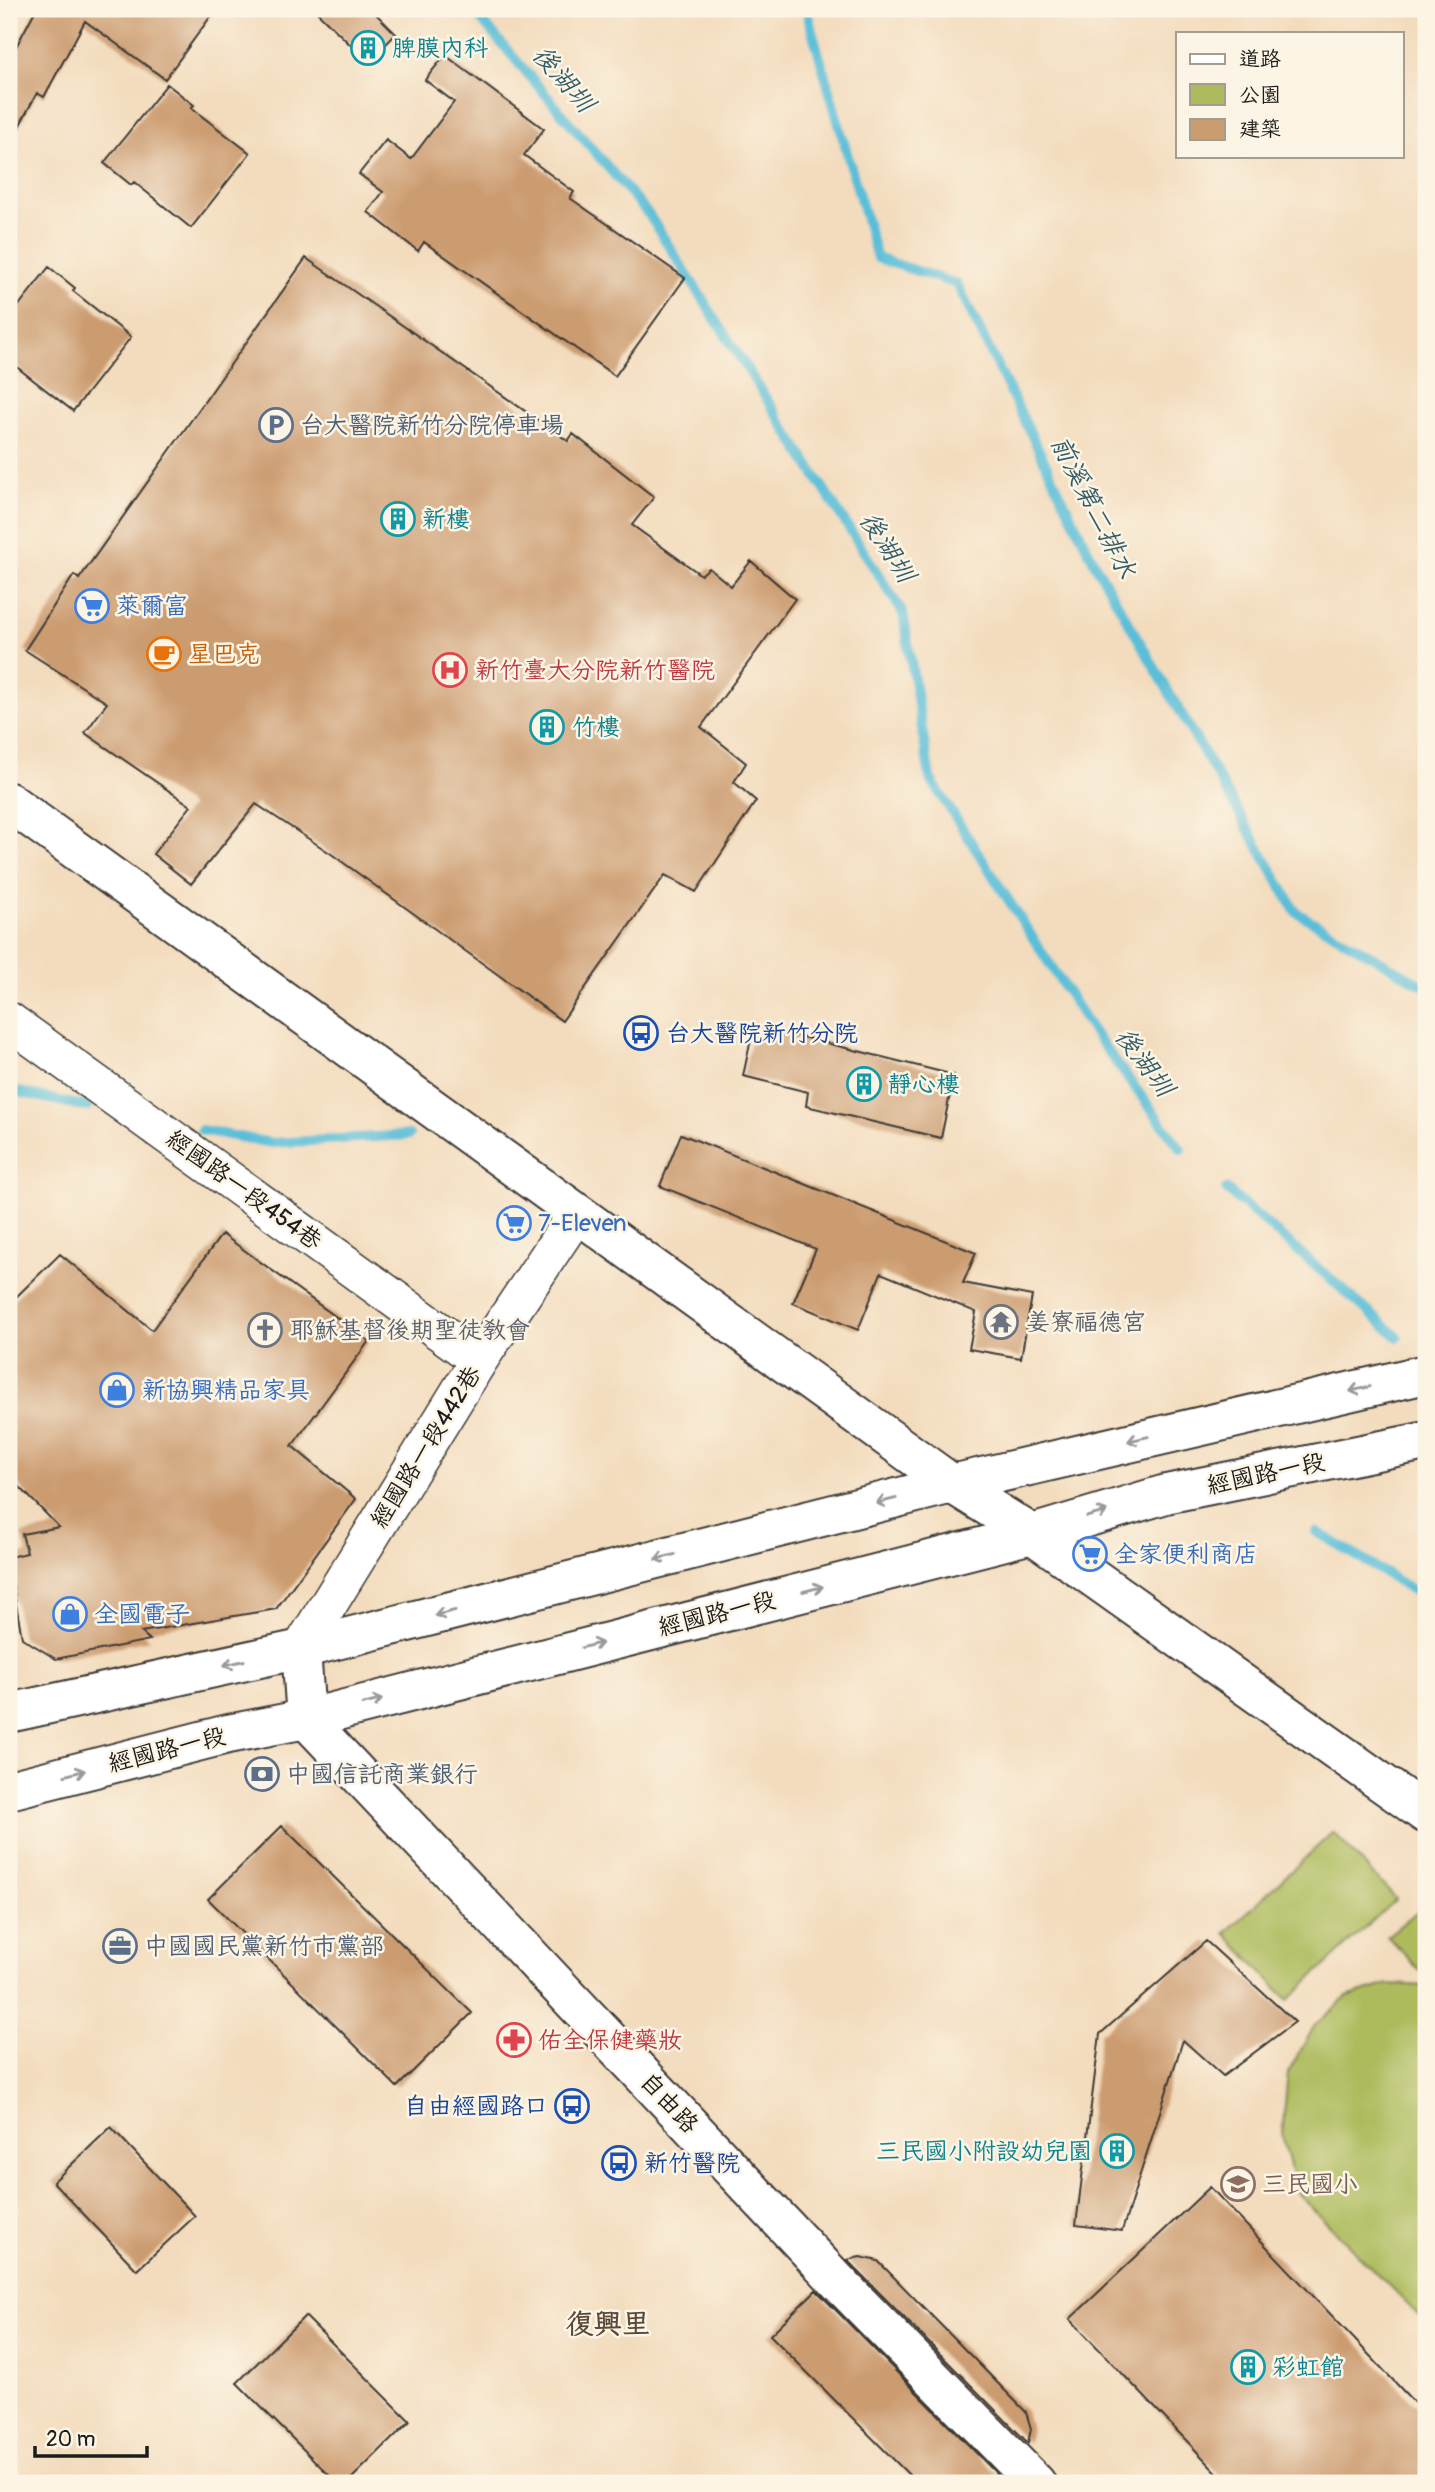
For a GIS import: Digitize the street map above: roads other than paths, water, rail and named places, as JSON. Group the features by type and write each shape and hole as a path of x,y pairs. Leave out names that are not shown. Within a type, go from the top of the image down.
{"main road":[{"path":"9,802 952,1484 1032,1534 1426,1814"},
{"path":"9,1713 301,1649 952,1484 1426,1374"},
{"name":"經國路一段","path":"9,1790 228,1734 306,1719 1032,1534 1166,1494 1426,1441"},
{"path":"301,1649 306,1719"},
{"name":"自由路","path":"306,1719 844,2287 1036,2483"}],"street":[{"name":"經國路一段454巷","path":"9,1021 479,1360"},
{"name":"經國路一段442巷","path":"301,1649 479,1360 578,1213"}],"waterway":[{"name":"後湖圳","path":"472,9 649,215 903,613 930,778 1094,1033 1181,1149"},
{"name":"前溪第二排水","path":"806,9 877,258 957,284 1096,566 1296,912 1426,987"},
{"path":"9,1090 87,1107"},
{"path":"201,1130 272,1143 409,1135"},
{"name":"後湖圳","path":"1226,1189 1398,1337"},
{"path":"1317,1532 1426,1598"}],"place":[{"name":"脾膜内科","path":"368,48"},
{"name":"台大醫院新竹分院停車場","path":"276,425"},
{"name":"新樓","path":"398,519"},
{"name":"萊爾富","path":"92,606"},
{"name":"星巴克","path":"164,654"},
{"name":"新竹臺大分院新竹醫院","path":"450,670"},
{"name":"竹樓","path":"547,727"},
{"name":"台大醫院新竹分院","path":"641,1033"},
{"name":"靜心樓","path":"864,1084"},
{"name":"7-Eleven","path":"514,1223"},
{"name":"姜寮福德宮","path":"1001,1322"},
{"name":"耶穌基督後期聖徒教會","path":"265,1330"},
{"name":"新協興精品家具","path":"117,1390"},
{"name":"全家便利商店","path":"1090,1554"},
{"name":"全國電子","path":"70,1614"},
{"name":"中國信託商業銀行","path":"262,1774"},
{"name":"中國國民黨新竹市黨部","path":"120,1946"},
{"name":"佑全保健藥妝","path":"514,2040"},
{"name":"自由經國路口","path":"572,2106"},
{"name":"三民國小附設幼兒園","path":"1117,2151"},
{"name":"新竹醫院","path":"619,2163"},
{"name":"三民國小","path":"1238,2184"},
{"name":"彩虹館","path":"1248,2367"}],"district":[{"name":"復興里","path":"608,2324"}]}
